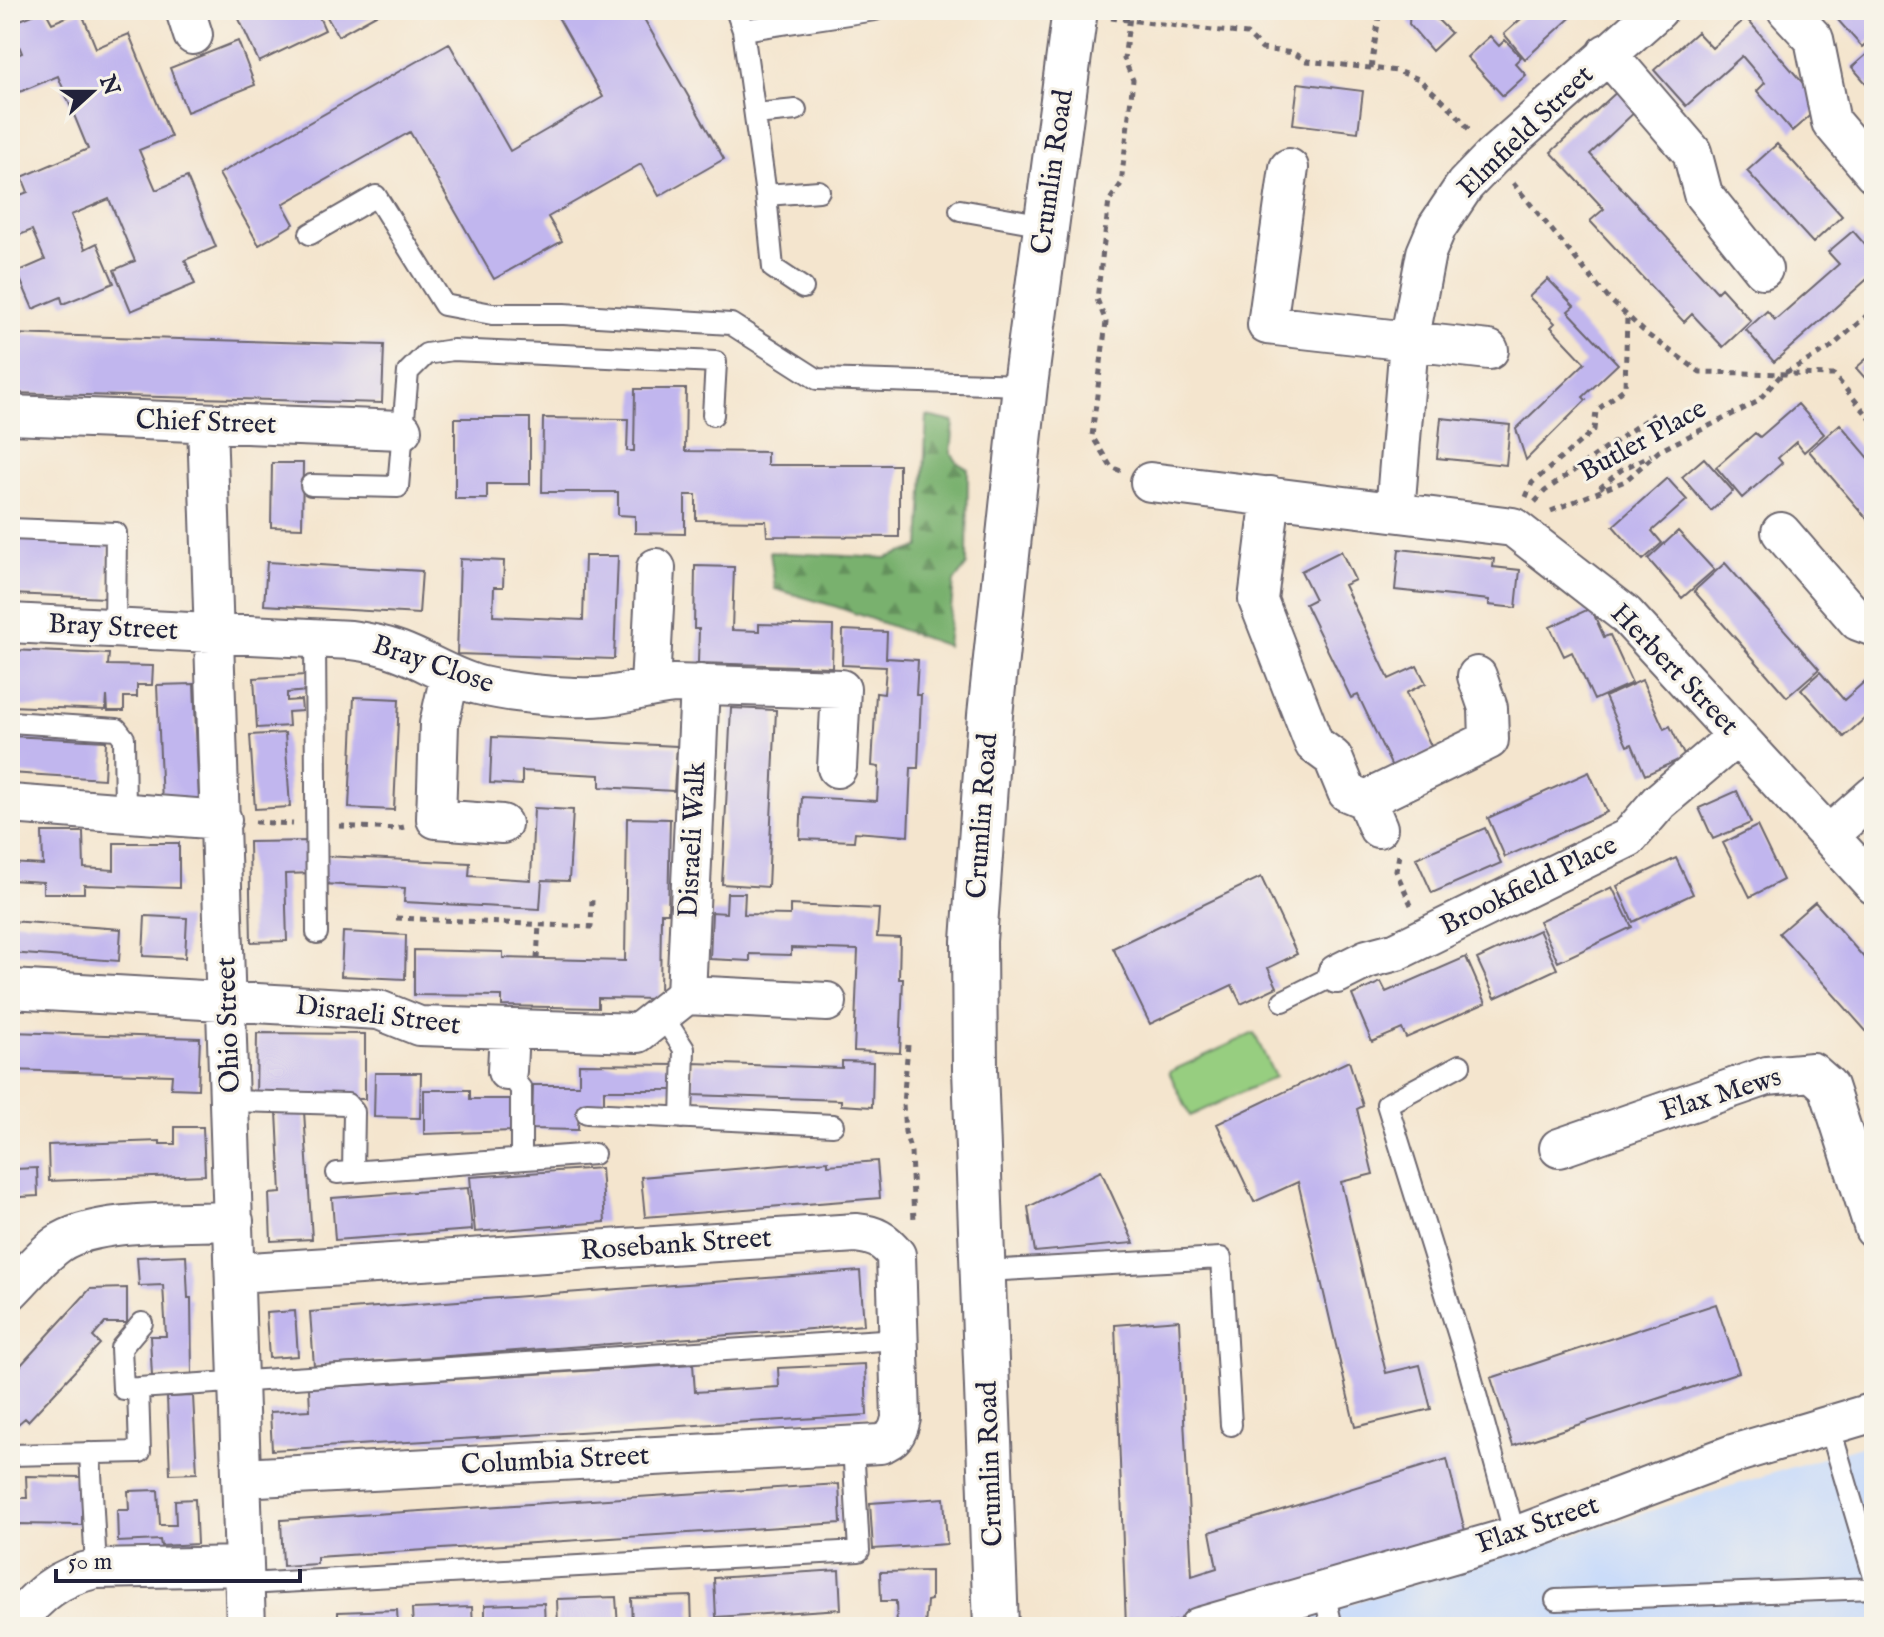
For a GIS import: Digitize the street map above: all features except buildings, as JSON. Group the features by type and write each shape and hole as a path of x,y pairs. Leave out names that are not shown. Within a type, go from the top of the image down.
{"main road":[{"name":"Crumlin Road","path":"996,1627 975,1069 974,941 990,715 1025,385 1075,10"}],"street":[{"name":"Elmfield Street","path":"1395,512 1409,342 1426,253 1437,227 1465,185 1492,157 1658,10"},
{"path":"1787,10 1814,39 1831,122 1874,173"},
{"path":"1607,53 1692,152 1703,194 1763,269"},
{"path":"1289,168 1267,325 1489,350"},
{"name":"Chief Street","path":"10,415 402,430"},
{"name":"Ohio Street","path":"207,423 246,1627"},
{"path":"1150,482 1513,527"},
{"path":"1271,496 1258,600 1314,744 1333,758 1347,792 1372,814 1489,740 1488,708 1477,676"},
{"name":"Herbert Street","path":"1513,527 1625,614 1874,885"},
{"path":"1781,532 1858,621 1874,627"},
{"path":"650,686 656,568"},
{"name":"Bray Street","path":"10,623 216,633"},
{"name":"Bray Close","path":"216,633 374,643 401,651 450,675 503,690 603,697 650,686 700,684 841,689 837,768"},
{"path":"450,675 439,724 436,819 502,824"},
{"name":"Disraeli Walk","path":"674,1005 700,684"},
{"name":"Brookfield Place","path":"1337,974 1425,937 1628,838 1659,802 1737,736"},
{"path":"1829,835 1874,795"},
{"path":"10,804 222,820"},
{"name":"Disraeli Street","path":"10,989 379,1010 419,1026 638,1033 674,1005"},
{"path":"674,1005 827,1002"},
{"path":"507,1071 509,1029"},
{"name":"Flax Mews","path":"1559,1148 1767,1076 1812,1072 1828,1086 1874,1229"},
{"path":"10,1291 58,1244 99,1227 234,1221"},
{"name":"Rosebank Street","path":"235,1273 856,1233 873,1235 887,1242 896,1255 899,1430 891,1440 860,1445"},
{"name":"Flax Street","path":"1199,1627 1328,1610 1733,1454 1874,1412"},
{"name":"Columbia Street","path":"242,1478 860,1445"},
{"path":"10,1627 51,1586 73,1574 96,1569 244,1575"}],"lane":[{"path":"803,288 773,268 766,195 740,20 875,10"},
{"path":"755,114 796,110"},
{"path":"766,195 819,191"},
{"path":"310,234 376,196 444,305 492,314 564,314 731,324 817,379 1025,385"},
{"path":"960,210 1045,225"},
{"path":"311,485 398,487 408,372 426,354 453,350 716,362 713,415"},
{"path":"10,529 116,533 115,628"},
{"path":"315,638 317,933"},
{"path":"10,722 117,729 124,738 125,811"},
{"path":"1283,1001 1337,974"},
{"path":"674,1005 684,1049 682,1118"},
{"path":"1460,1065 1387,1104 1467,1362 1515,1536"},
{"path":"507,1071 521,1089 521,1159"},
{"path":"231,1101 347,1104 354,1112 345,1172 594,1154"},
{"path":"587,1113 833,1125"},
{"path":"984,1271 1221,1258 1231,1425"},
{"path":"142,1323 121,1348 123,1389 898,1339"},
{"path":"10,1455 140,1452 138,1388"},
{"path":"1829,1425 1874,1577"},
{"path":"244,1575 859,1551 860,1445"},
{"path":"90,1453 96,1569"},
{"path":"1556,1600 1874,1588"}],"path":[{"path":"1131,10 1124,59 1133,80 1121,184 1109,201 1097,299 1106,322 1092,436 1111,467 1150,482"},
{"path":"1371,68 1380,10"},
{"name":"Butler Place","path":"1513,527 1625,481 1659,451 1757,402 1781,375 1829,349 1874,309"},
{"name":"Butler Place","path":"1513,527 1532,483 1594,430 1596,411 1625,388 1627,316"},
{"path":"1513,527 1545,491 1654,414"},
{"path":"1596,493 1614,475 1659,451"},
{"path":"1372,814 1400,848 1396,871 1425,937"},
{"path":"396,918 591,927 592,900"},
{"path":"537,959 539,925"}],"shaded area":[{"path":"1867,1444 1874,1466 1874,1627 1274,1627"}],"green space":[{"path":"927,416 954,422 951,453 958,463 968,469 967,565 954,582 947,646 837,607 775,589 770,552 886,558 920,547"},
{"path":"1254,1033 1275,1077 1190,1116 1169,1072"}]}
